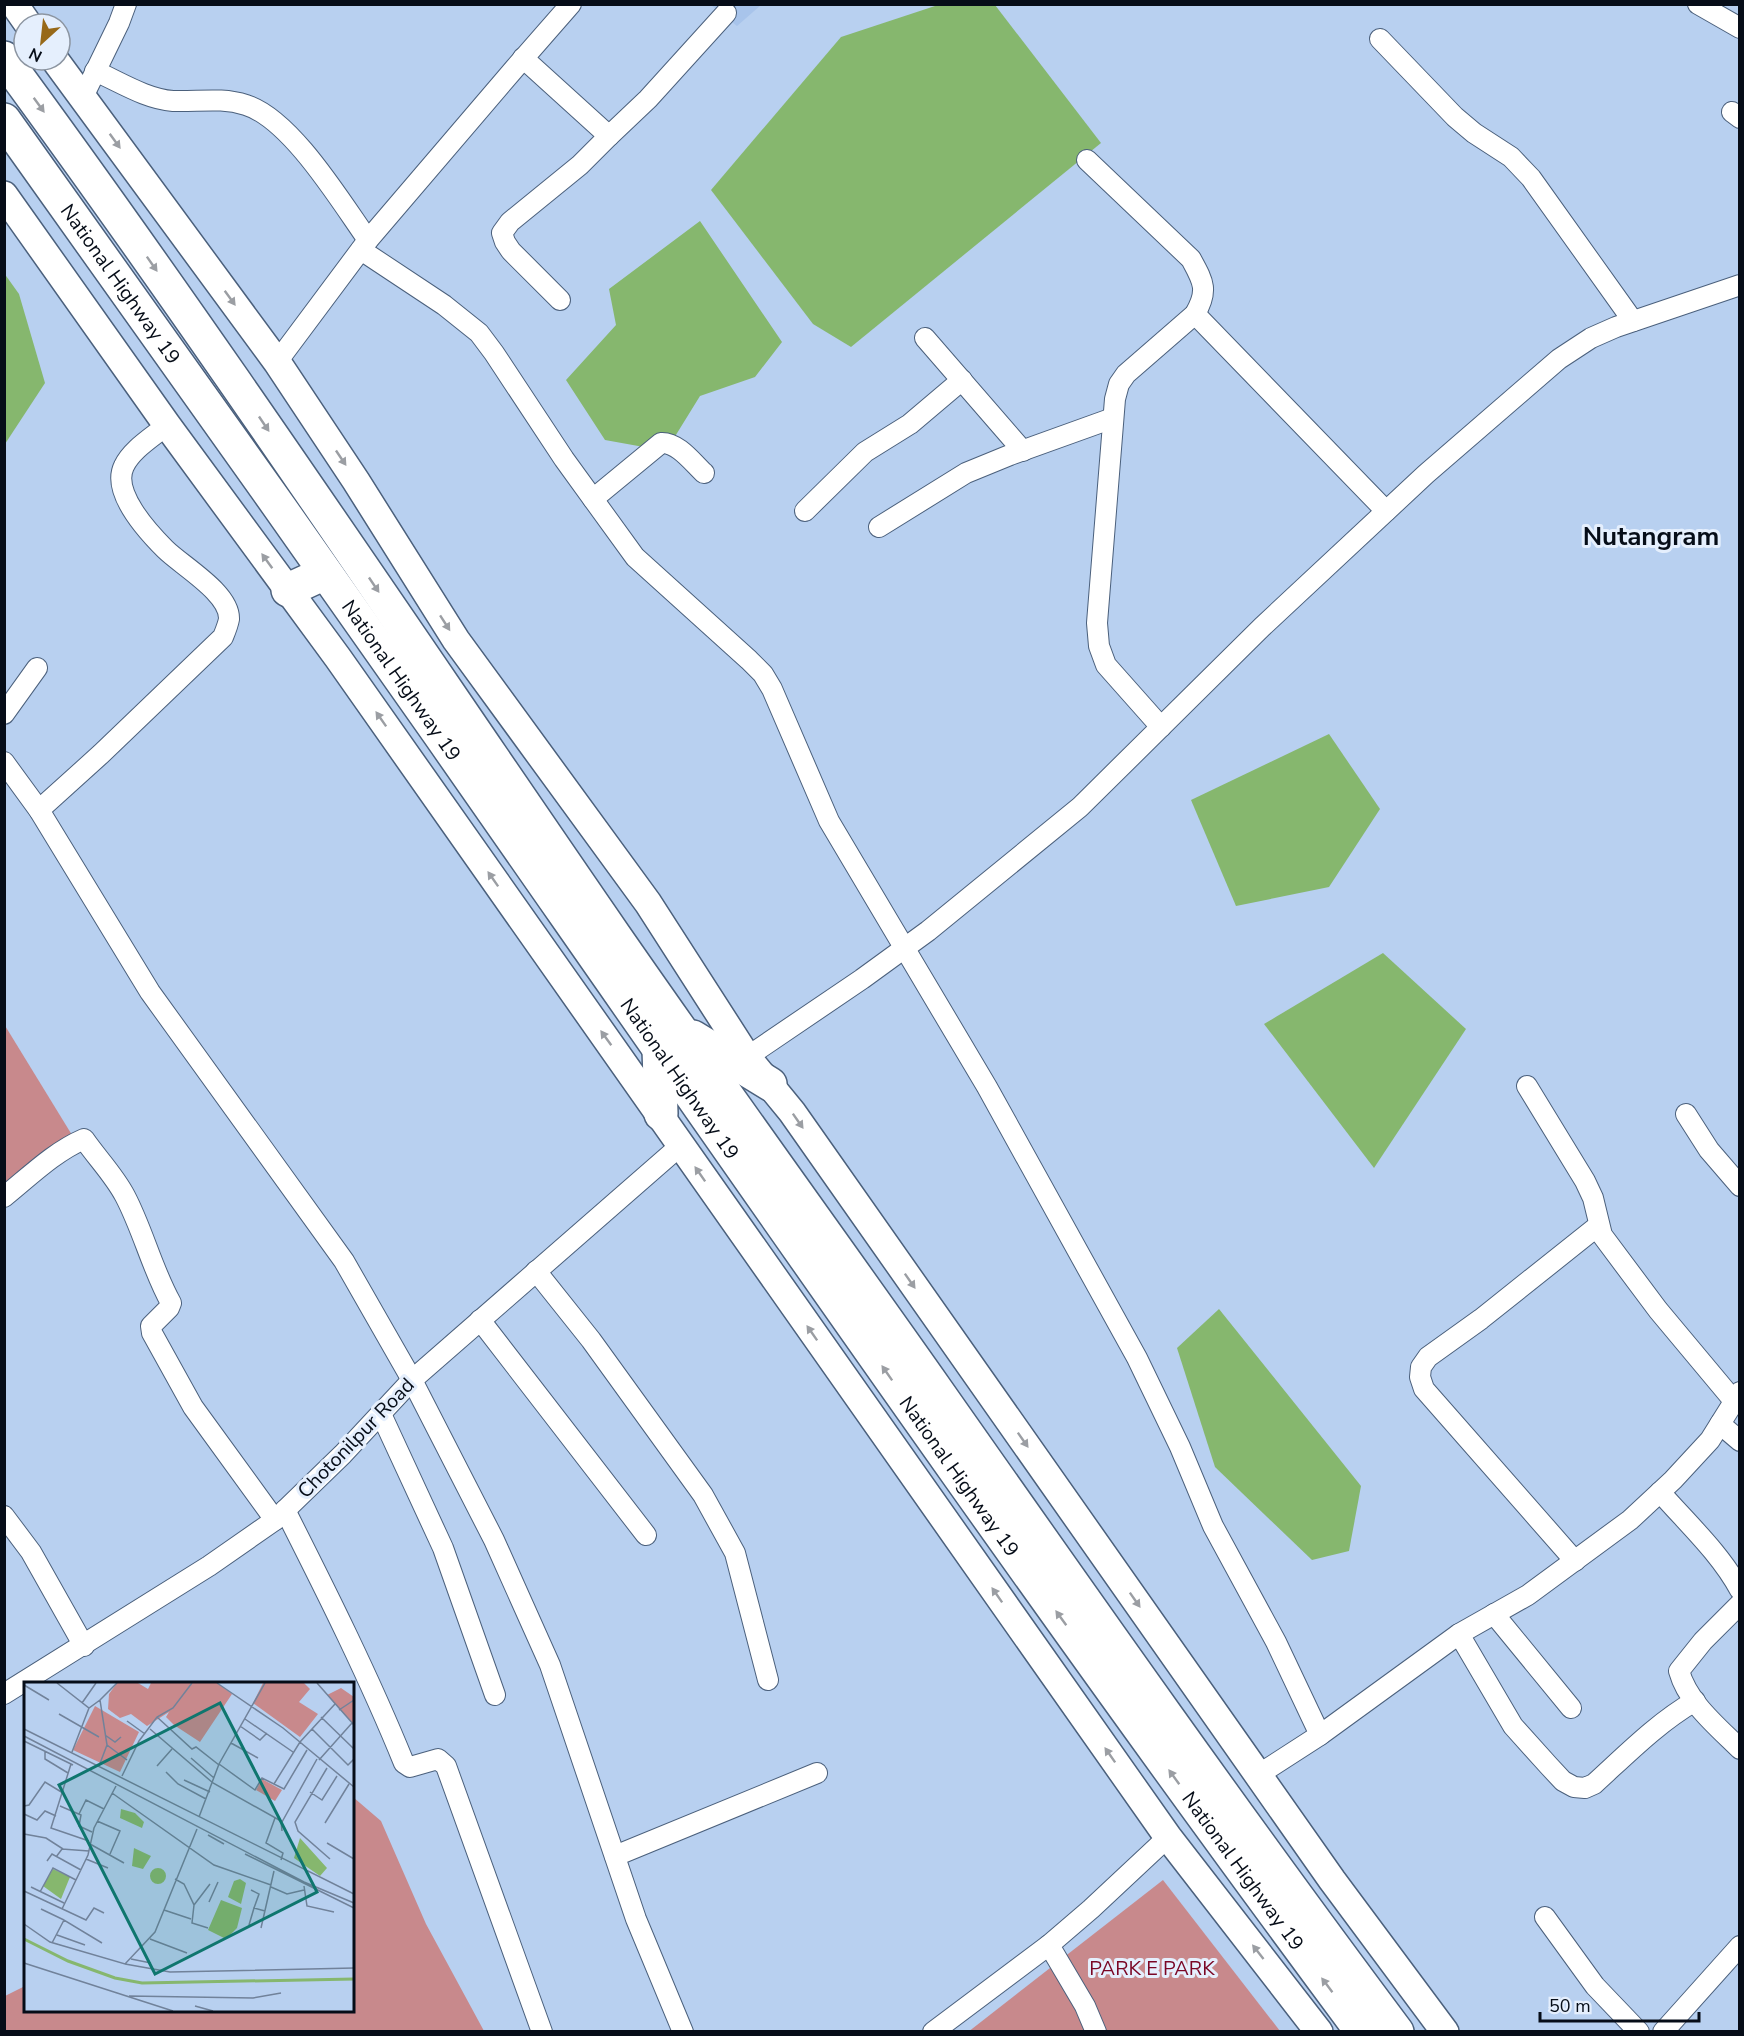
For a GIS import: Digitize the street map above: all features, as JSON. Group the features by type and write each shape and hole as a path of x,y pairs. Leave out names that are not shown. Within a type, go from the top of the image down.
{"highway":[{"path":"4,58 63,138 241,392 612,933 670,1039 1397,2031"},
{"name":"National Highway 19","path":"4,120 326,573 670,1039 1164,1763 1362,2031"},
{"path":"288,590 326,573"},
{"path":"670,1039 770,1084"},
{"path":"661,1114 670,1039"}],"main road":[{"path":"64,72 277,362 356,481 456,640 648,903 747,1057 813,1141 1332,1880 1445,2031"},
{"path":"4,195 661,1114 680,1146 1167,1837 1317,2031"}],"street":[{"path":"83,97 126,4"},
{"path":"277,362 364,245 523,58 572,4"},
{"path":"1698,4 1740,28"},
{"path":"560,300 511,251 502,233 510,222 580,165 648,99 726,13"},
{"path":"1380,39 1455,117 1511,158 1531,178 1633,321"},
{"path":"523,58 609,136"},
{"path":"95,71 147,95 162,99 175,101 221,99 247,105 262,112 277,124 305,152 364,245 478,333 635,556 763,674 772,689 829,821 906,947 987,1087 1137,1358 1180,1447 1213,1526 1275,1642 1320,1735"},
{"path":"1087,160 1191,259 1203,279 1204,292 1195,314 1126,374 1119,384 1113,418 1097,623 1099,646 1106,665 1161,727"},
{"path":"747,1057 906,947 1080,807 1262,627 1386,511 1559,359 1591,338 1633,321 1740,285"},
{"path":"1195,314 1386,511"},
{"path":"925,338 1023,451"},
{"path":"805,510 865,452 910,424 962,380"},
{"path":"879,527 966,474 1113,418"},
{"path":"39,810 223,637 229,618 222,598 202,578 165,549 149,531 126,500 120,481 123,466 135,451 167,425"},
{"path":"593,499 661,443 666,443 679,450 704,473"},
{"path":"4,714 38,668"},
{"path":"4,762 39,810 150,992 344,1261 412,1380 494,1540 550,1665 636,1919 683,2031"},
{"path":"1258,1775 1320,1735 1459,1634 1528,1595 1630,1520 1710,1440 1737,1397 1658,1310 1602,1235 1598,1213 1585,1181 1527,1086"},
{"path":"1686,1114 1709,1150 1740,1186"},
{"path":"4,1197 70,1144 84,1139 116,1180 153,1268 171,1303 151,1326 152,1333 193,1407 280,1515 360,1662 404,1763 410,1767 438,1759 446,1766 542,2031"},
{"name":"Chotonilpur Road","path":"4,1694 209,1566 280,1515 343,1454 412,1380 680,1146"},
{"path":"1575,1561 1424,1389 1420,1377 1421,1367 1428,1357 1481,1319 1599,1225"},
{"path":"536,1271 591,1340 703,1495 719,1521 738,1563 768,1680"},
{"path":"480,1320 646,1535"},
{"path":"381,1414 442,1548 495,1695"},
{"path":"1720,1424 1740,1441"},
{"path":"1660,1492 1710,1548 1740,1590"},
{"path":"4,1516 31,1552 84,1646"},
{"path":"1740,1604 1703,1641 1679,1671 1683,1684 1695,1701 1740,1749"},
{"path":"1494,1614 1571,1708"},
{"path":"1459,1634 1513,1726 1556,1774 1574,1787 1585,1788 1594,1784 1656,1727 1675,1712 1695,1701"},
{"path":"615,1856 817,1773"},
{"path":"933,2031 1049,1945 1091,1909 1167,1837"},
{"path":"1545,1917 1595,1986 1639,2031"},
{"path":"1049,1945 1085,2006 1096,2031"},
{"path":"1663,2031 1739,1949"}],"shaded area":[{"path":"711,5 761,5 737,26"},
{"path":"938,5 995,5 1101,143 851,347 813,324 711,190 841,37"},
{"path":"700,221 782,342 755,377 700,396 666,451 605,440 566,380 616,325 609,289"},
{"path":"4,273 19,294 45,383 5,444"},
{"path":"1329,734 1380,809 1329,887 1236,906 1191,800"},
{"path":"1383,953 1466,1029 1374,1168 1264,1024"},
{"path":"1219,1309 1361,1486 1349,1551 1312,1560 1215,1467 1177,1348"}],"green space":[{"path":"4,1024 72,1135 5,1183 4,1183"},
{"path":"354,1798 381,1821 426,1924 484,2031 5,2031 5,1996 24,1986 24,2012 354,2012"},
{"name":"PARK E PARK","path":"1163,1880 1280,2031 968,2032"}],"district":[{"name":"Nutangram","path":"1651,536"}]}
